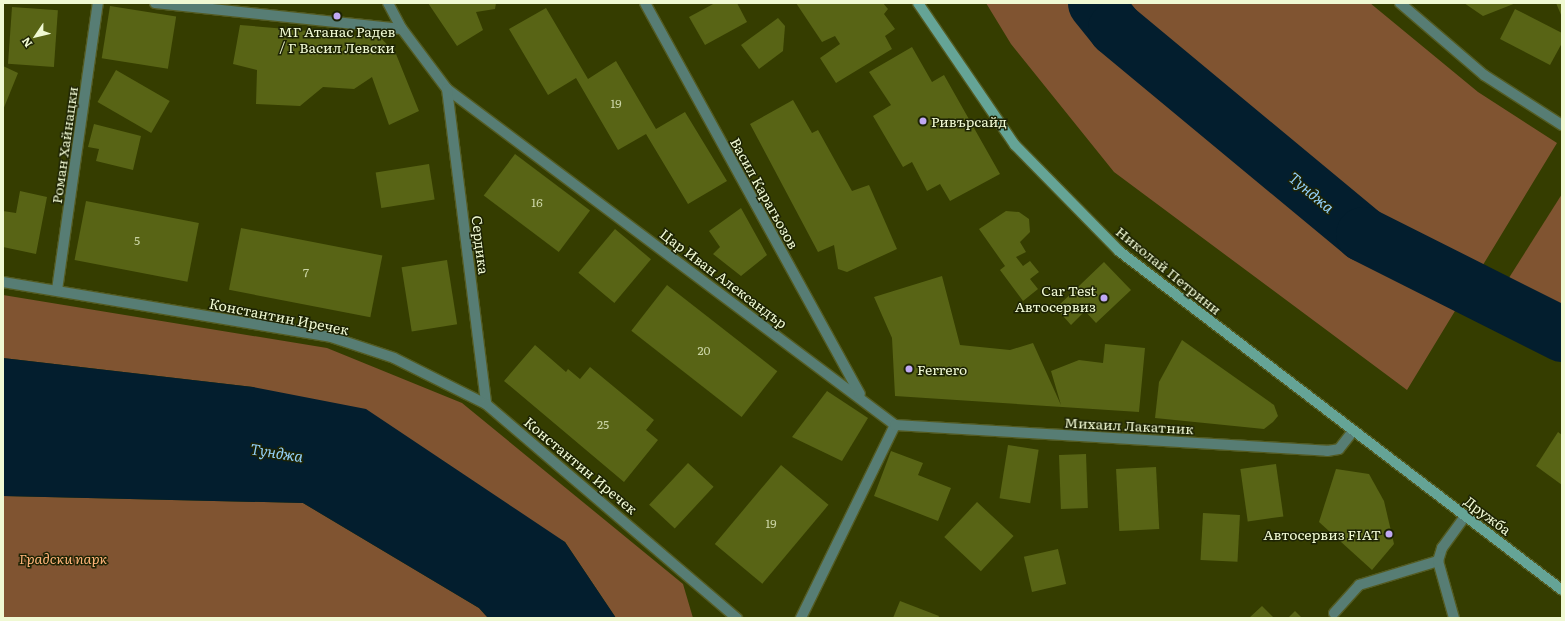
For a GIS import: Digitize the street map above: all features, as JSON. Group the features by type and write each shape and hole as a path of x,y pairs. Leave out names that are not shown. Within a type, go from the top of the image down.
{"street":[{"name":"Роман Хайнацки","path":"57,290 98,3"},
{"path":"155,3 402,29"},
{"name":"Цар Иван Александър","path":"388,3 402,29 447,89 862,397 895,425"},
{"name":"Васил Карагьозов","path":"645,3 862,397"},
{"name":"Николай Петрини","path":"918,3 1015,145 1119,251 1396,464"},
{"path":"1400,3 1484,75 1562,125"},
{"name":"Сердика","path":"447,89 486,404"},
{"name":"Константин Иречек","path":"3,282 332,337 394,358 486,404 693,578 737,618"},
{"path":"801,618 895,425"},
{"name":"Михаил Лакатник","path":"895,425 1327,451 1339,449 1354,431"},
{"name":"Дружба","path":"1396,464 1562,590"},
{"path":"1454,618 1438,561 1442,548 1466,516"},
{"path":"1334,614 1359,584 1438,561"}],"green space":[{"path":"986,3 1370,3 1478,92 1557,143 1407,390 1114,172 1011,44"},
{"path":"1562,194 1562,352 1488,311"},
{"path":"3,295 327,348 462,403 683,584 693,618 616,618 565,542 253,387 3,358"},
{"name":"Градски парк","path":"3,496 303,503 479,608 488,618 3,618"}],"water":[{"path":"3,358 253,387 366,409 565,542 616,618 488,618 479,608 303,503 3,496"}],"building":[{"path":"428,3 496,3 495,9 476,12 483,30 457,46"},
{"path":"715,3 737,3 747,22 705,45 689,17"},
{"path":"796,3 883,3 888,9 884,14 895,29 885,36 892,49 836,83 820,58 840,44 835,36 822,42"},
{"path":"1464,3 1516,3 1483,16"},
{"path":"1556,3 1562,3 1562,17"},
{"path":"110,6 176,16 168,69 102,58"},
{"path":"12,7 58,10 54,67 8,64"},
{"path":"546,8 588,79 616,61 656,129 685,112 727,181 688,204 646,134 618,150 576,78 548,95 509,29"},
{"path":"1515,9 1562,33 1562,43 1550,65 1500,39"},
{"path":"778,18 785,26 783,51 759,69 741,45"},
{"path":"240,25 380,37 396,54 419,111 389,125 372,77 354,89 323,87 300,106 256,104 257,70 233,64"},
{"path":"912,47 932,82 944,75 1000,174 950,201 940,184 927,191 912,162 903,167 873,116 891,105 869,72"},
{"path":"3,66 18,73 3,110"},
{"path":"116,70 170,101 151,133 98,102"},
{"path":"793,100 812,133 818,130 852,191 869,185 897,249 847,272 838,269 834,245 818,252 750,124"},
{"path":"94,124 141,136 133,170 96,161 99,149 88,147"},
{"path":"515,154 590,211 559,252 484,196"},
{"path":"429,164 435,200 381,208 376,172"},
{"path":"20,191 47,197 36,254 3,247 3,211 16,213"},
{"path":"86,201 199,223 187,282 75,260"},
{"path":"741,208 767,255 741,276 713,254 720,247 709,231"},
{"path":"1006,211 1019,212 1029,219 1030,232 1020,242 1026,252 1016,257 1023,266 1030,261 1039,272 1030,279 1038,289 1023,301 1000,270 1005,266 979,229"},
{"path":"241,228 382,255 370,317 229,290"},
{"path":"615,229 651,259 614,303 578,273"},
{"path":"447,260 457,324 412,331 402,267"},
{"path":"1104,262 1131,290 1096,323 1085,311 1071,325 1056,308"},
{"path":"942,276 960,345 1010,350 1033,343 1061,405 1051,371 1079,360 1103,363 1105,344 1145,348 1139,412 895,396 892,338 874,297"},
{"path":"667,285 777,371 742,417 631,331"},
{"path":"1182,340 1274,405 1278,416 1273,422 1264,429 1155,418 1159,382"},
{"path":"535,345 566,372 568,369 580,379 590,367 654,420 646,430 658,440 624,482 504,381"},
{"path":"827,391 868,418 842,461 792,437"},
{"path":"1558,432 1562,435 1562,485 1536,466"},
{"path":"1008,445 1039,450 1030,503 1000,498"},
{"path":"891,451 923,463 918,475 951,488 938,521 874,496"},
{"path":"1086,454 1088,508 1061,509 1059,455"},
{"path":"688,463 714,487 675,529 649,505"},
{"path":"1276,464 1283,516 1248,521 1240,469"},
{"path":"781,465 828,505 762,584 715,544"},
{"path":"1156,467 1159,529 1119,531 1116,469"},
{"path":"1336,469 1369,474 1384,501 1394,544 1372,570 1319,522"},
{"path":"977,502 1014,536 981,571 944,537"},
{"path":"1203,513 1240,515 1237,562 1201,560"},
{"path":"1058,549 1066,584 1032,592 1024,557"},
{"path":"900,601 939,616 938,618 893,618"},
{"path":"1262,606 1274,618 1249,618"},
{"path":"1295,611 1302,618 1288,618"}],"waterway":[{"name":"Тунджа","path":"1095,3 1115,28 1363,234 1562,334"}],"place":[{"name":"МГ Атанас Радев / Г Васил Левски","path":"337,16"},
{"name":"Ривърсайд","path":"923,121"},
{"name":"Car Test Автосервиз","path":"1104,298"},
{"name":"Ferrero","path":"909,369"},
{"name":"Автосервиз FIAT","path":"1389,534"}]}
